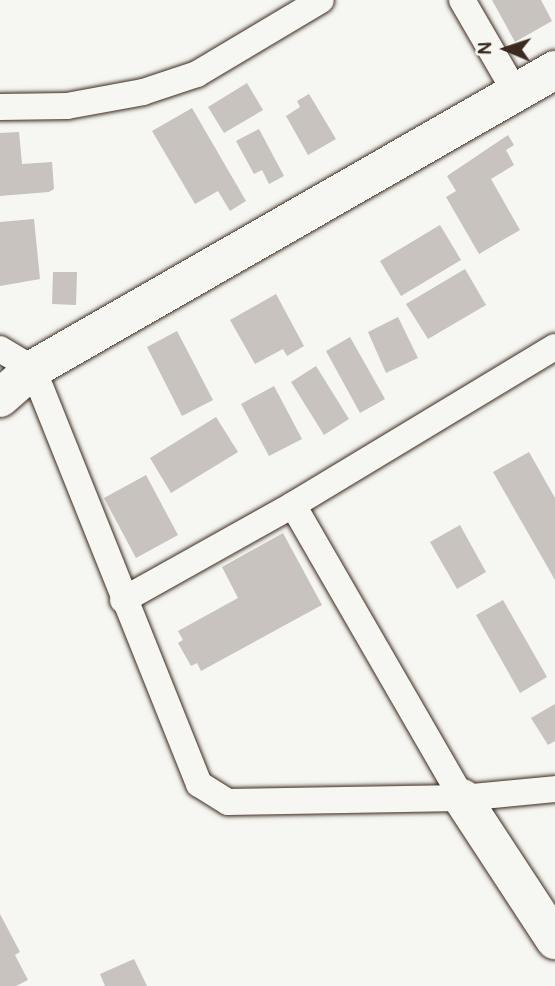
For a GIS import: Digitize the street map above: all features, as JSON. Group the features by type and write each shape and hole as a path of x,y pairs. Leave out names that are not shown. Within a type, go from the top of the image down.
{"street":[{"path":"0,107 68,106 197,74 321,0"},
{"path":"462,0 516,93"},
{"path":"0,397 33,369 555,70"},
{"path":"123,600 293,505 555,347"},
{"path":"0,349 33,369 123,600 199,784 228,802 462,798 555,789"},
{"path":"293,505 462,798 549,917"}],"building":[{"path":"492,0 541,0 552,21 515,42"},
{"path":"247,83 263,110 224,133 208,107"},
{"path":"309,94 336,139 308,155 286,116 300,107 297,101"},
{"path":"192,108 246,201 230,211 218,191 195,204 152,131"},
{"path":"259,129 284,176 269,184 262,170 254,174 236,141"},
{"path":"19,132 22,164 52,162 54,189 49,192 0,196 0,133"},
{"path":"508,135 514,145 506,150 514,165 491,179 520,230 479,254 446,197 456,191 447,176"},
{"path":"34,219 40,279 0,286 0,222"},
{"path":"440,225 461,260 401,296 380,261"},
{"path":"465,269 486,305 428,339 406,304"},
{"path":"53,272 77,272 76,305 52,304"},
{"path":"276,294 304,346 287,356 283,349 255,364 230,320"},
{"path":"398,317 418,358 386,373 368,332"},
{"path":"177,331 213,400 182,416 147,347"},
{"path":"350,337 385,399 360,413 326,351"},
{"path":"316,366 349,419 324,435 291,382"},
{"path":"274,386 302,439 269,456 241,404"},
{"path":"216,417 238,452 171,493 150,458"},
{"path":"529,452 555,498 555,580 493,472"},
{"path":"146,475 178,535 136,558 104,498"},
{"path":"460,525 486,572 457,589 430,542"},
{"path":"283,533 322,605 201,671 197,663 191,666 178,643 183,640 178,631 238,598 222,567"},
{"path":"503,600 547,677 520,693 476,615"},
{"path":"555,704 555,741 548,745 531,718"},
{"path":"0,914 20,952 15,955 28,980 16,986 0,986"},
{"path":"134,959 147,986 105,986 100,974"}]}
